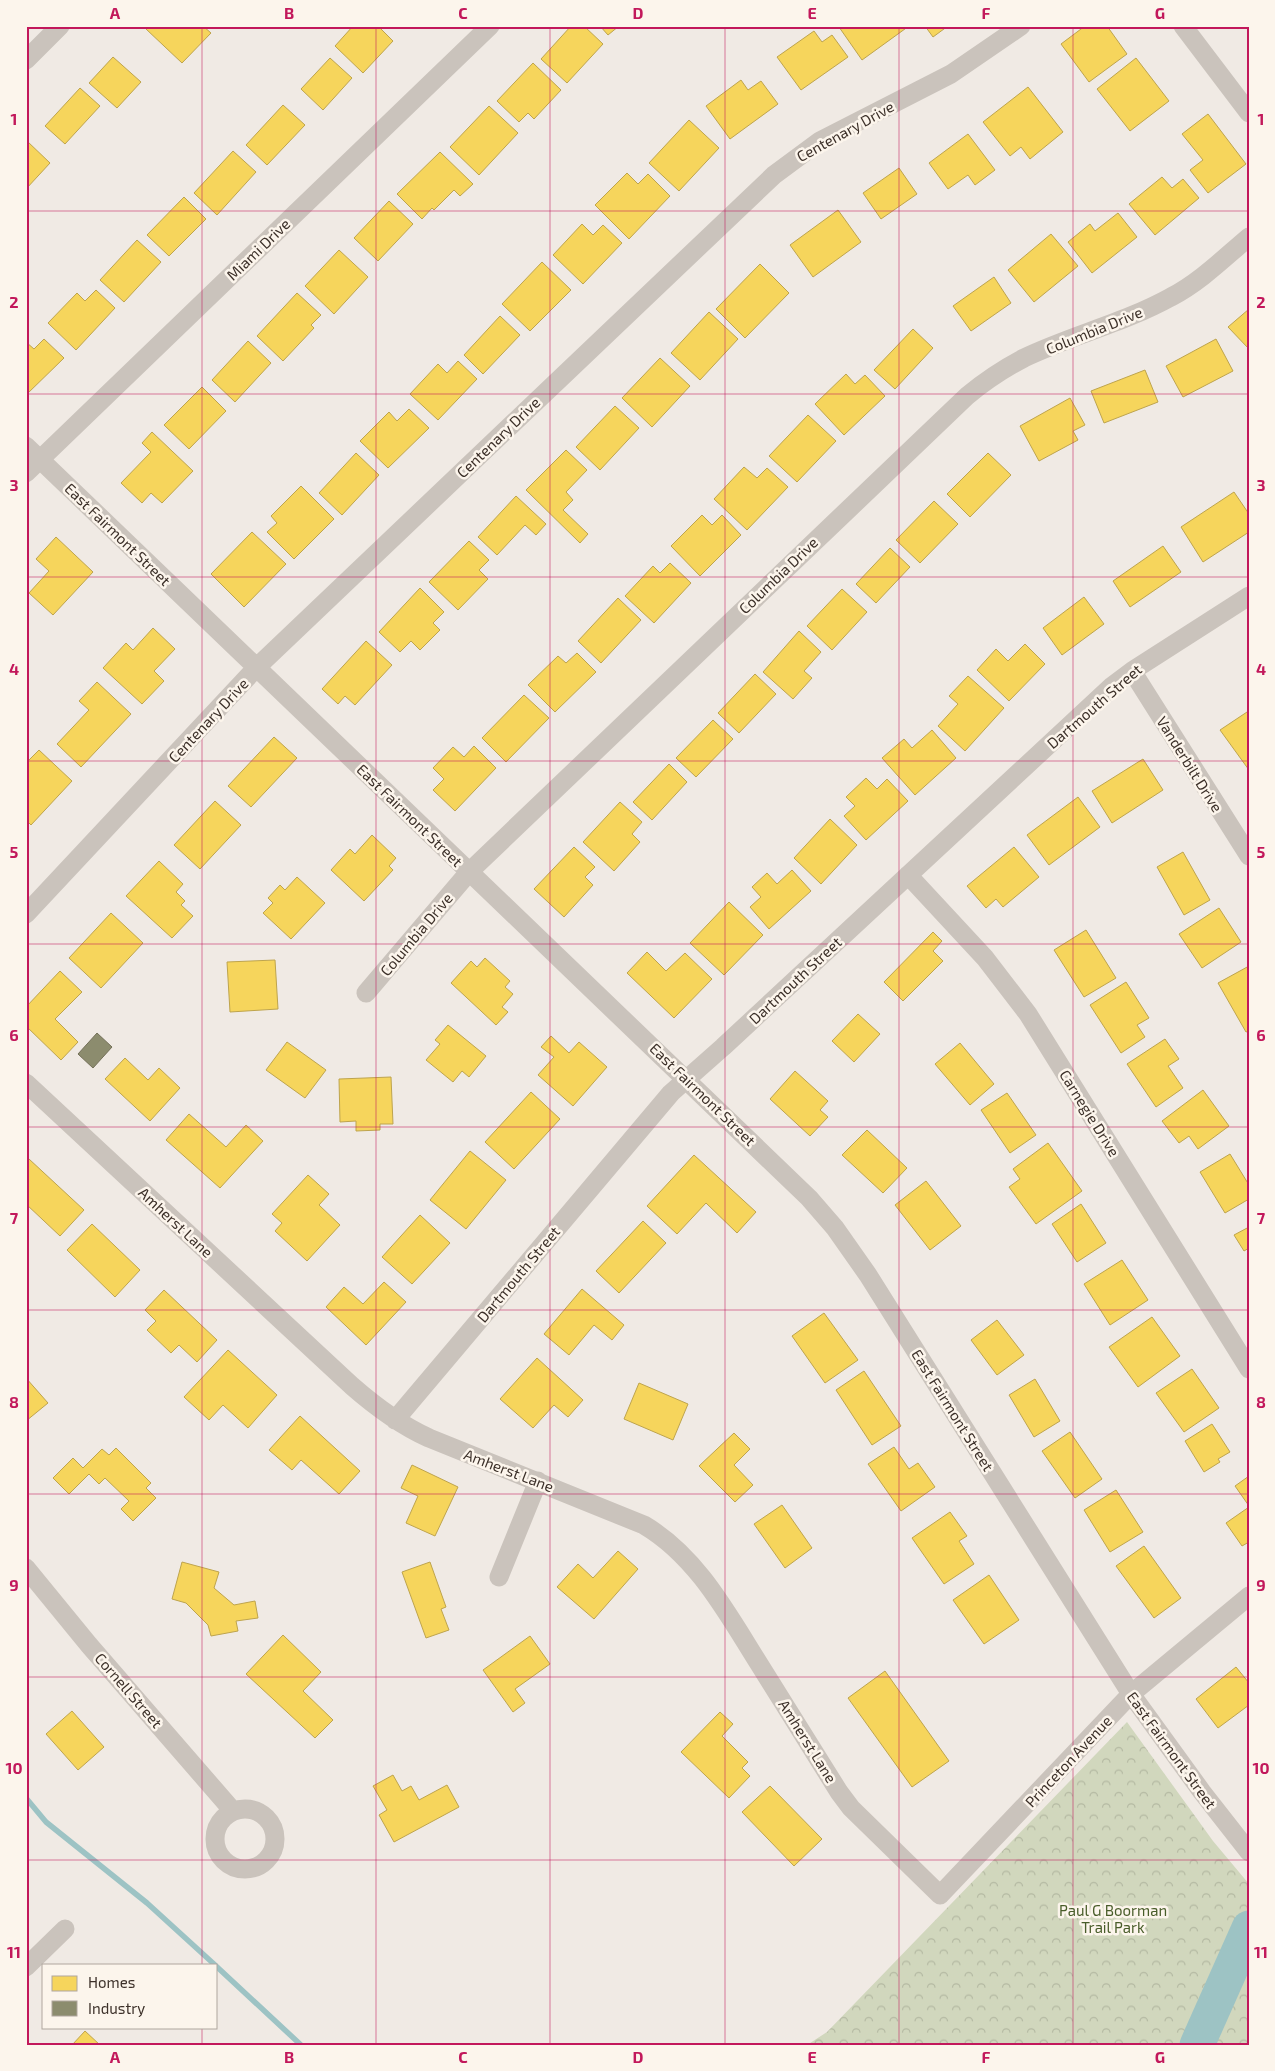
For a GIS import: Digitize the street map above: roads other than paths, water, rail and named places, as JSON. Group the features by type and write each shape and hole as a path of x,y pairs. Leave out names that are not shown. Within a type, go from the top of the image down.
{"street":[{"path":"26,60 60,26"},
{"name":"Miami Drive","path":"26,473 490,26"},
{"name":"Centenary Drive","path":"26,914 257,667 781,169 820,141 951,74 1021,26"},
{"path":"1182,26 1249,113"},
{"name":"Columbia Drive","path":"366,993 469,872 966,396 987,380 1026,358 1131,317 1172,297 1209,271 1249,237"},
{"name":"East Fairmont Street","path":"26,446 804,1193 845,1242 1132,1694 1249,1852"},
{"name":"Dartmouth Street","path":"396,1420 656,1109 686,1079 730,1041 1094,702 1132,671 1249,596"},
{"name":"Vanderbilt Drive","path":"1132,671 1249,856"},
{"name":"Carnegie Drive","path":"908,875 986,958 1028,1014 1249,1369"},
{"name":"Amherst Lane","path":"26,1083 352,1386 396,1420 429,1438 644,1524 664,1538 684,1557 719,1600 846,1801 940,1895"},
{"path":"498,1577 538,1481"},
{"name":"Cornell Street","path":"26,1568 89,1645 233,1811"},
{"name":"Princeton Avenue","path":"940,1895 1132,1694 1249,1596"},
{"path":"26,1967 65,1929"}],"waterway":[{"path":"26,1798 46,1822 147,1903 214,1964"},
{"path":"1197,2045 1249,1928"},
{"path":"218,1968 301,2045"}],"park label":[{"name":"Paul G Boorman Trail Park","path":"1113,1918"}]}
